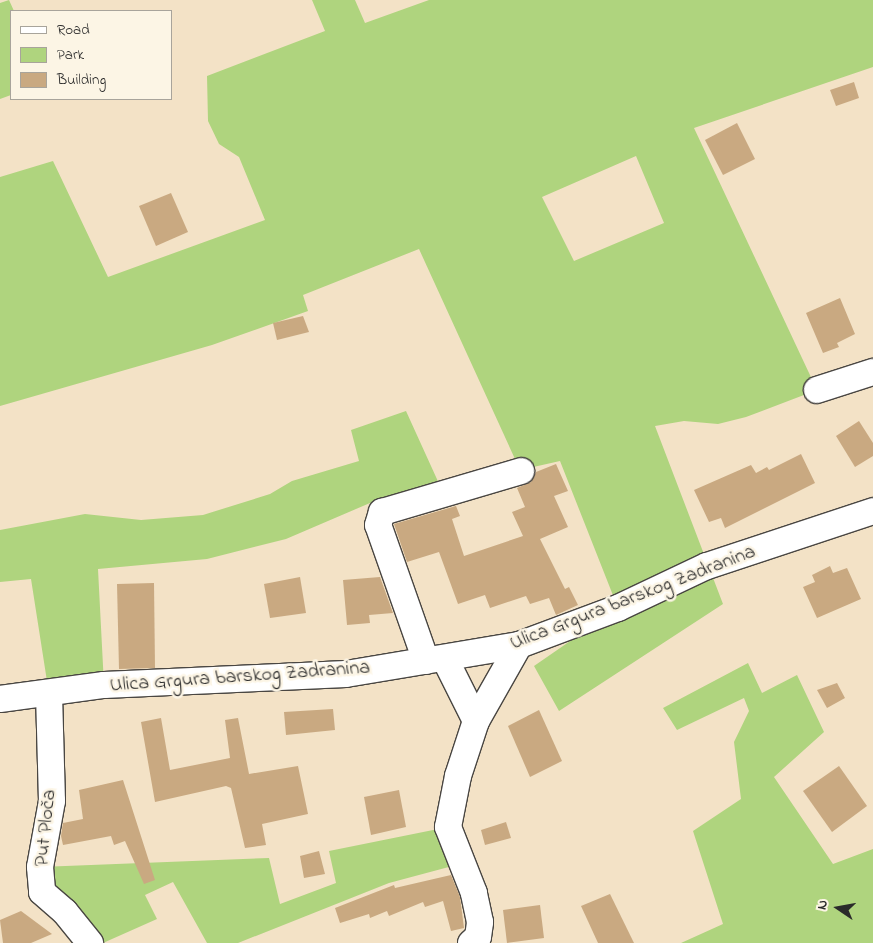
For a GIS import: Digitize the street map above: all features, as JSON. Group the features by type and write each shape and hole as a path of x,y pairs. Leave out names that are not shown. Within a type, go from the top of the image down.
{"street":[{"path":"817,390 873,372"},
{"path":"476,721 435,660 378,525 382,512 521,472"},
{"name":"Ulica Grgura barskog Zadranina","path":"0,698 49,694 104,685 346,674 519,645 618,608 707,566 873,511"},
{"path":"471,943 478,937 480,922 474,893 448,827 458,776 476,721 519,645"},
{"name":"Put Ploča","path":"49,694 52,801 40,867 42,892 65,912 90,943"}],"green space":[{"path":"9,0 14,10 10,10 10,95 0,99 0,3"},
{"path":"312,0 355,0 365,23 429,0 873,0 873,67 694,128 817,390 746,417 718,424 684,421 655,426 723,604 559,711 534,666 618,608 560,461 520,470 419,249 303,295 308,311 212,345 0,406 0,177 53,161 108,277 265,220 239,157 219,144 208,121 207,76 325,31","holes":["636,156 664,223 574,261 542,197"]},
{"path":"406,411 441,488 370,503 286,539 207,559 98,569 104,685 49,694 31,579 0,582 0,530 85,514 141,520 203,515 270,494 292,481 359,461 351,430"},
{"path":"748,663 762,693 797,675 824,732 774,777 833,864 873,849 873,943 681,943 723,924 693,831 741,799 734,742 749,711 744,698 677,730 663,708"},
{"path":"448,827 460,864 389,883 238,943 207,943 173,882 145,895 157,919 103,943 83,943 40,867 269,858 280,904 336,883 329,851"}],"building":[{"path":"854,82 859,98 836,106 830,90"},
{"path":"737,123 755,159 723,175 705,140"},
{"path":"171,193 188,232 156,246 139,206"},
{"path":"840,298 855,334 837,343 839,347 823,353 806,313"},
{"path":"303,316 309,332 277,340 273,323"},
{"path":"859,421 873,443 873,456 855,467 836,436"},
{"path":"801,454 815,483 725,528 721,518 709,522 694,490 751,465 756,473 767,467 769,470"},
{"path":"556,464 568,491 554,496 568,527 540,539 565,589 569,587 578,605 556,615 549,598 530,604 526,596 490,608 485,595 458,604 439,552 407,562 394,524 456,506 460,516 452,519 464,556 523,536 512,512 525,507 517,488 531,482 536,472"},
{"path":"830,566 833,573 847,568 861,599 817,618 803,587 815,582 812,575"},
{"path":"300,577 306,613 270,618 264,584"},
{"path":"380,577 393,613 369,615 370,623 347,625 343,580"},
{"path":"154,583 155,668 119,669 117,584"},
{"path":"837,683 845,698 827,708 817,690"},
{"path":"333,709 335,730 286,735 284,712"},
{"path":"539,710 562,761 530,777 508,726"},
{"path":"161,718 170,770 230,758 225,720 238,718 249,774 298,766 308,814 262,824 266,845 245,848 231,788 226,786 155,802 141,722"},
{"path":"839,766 867,806 832,832 803,791"},
{"path":"123,780 155,880 144,884 125,841 114,845 111,836 63,845 61,836 63,823 83,819 79,790"},
{"path":"399,790 406,827 371,835 364,797"},
{"path":"506,822 511,838 485,845 481,830"},
{"path":"319,851 325,874 304,878 300,856"},
{"path":"451,875 460,897 464,928 451,931 443,901 425,907 423,902 389,916 387,911 370,918 369,914 340,923 335,908 394,885 395,888"},
{"path":"610,894 634,943 598,943 581,906"},
{"path":"540,905 544,938 507,943 503,910"},
{"path":"21,911 52,934 31,943 3,943 0,920"}]}
